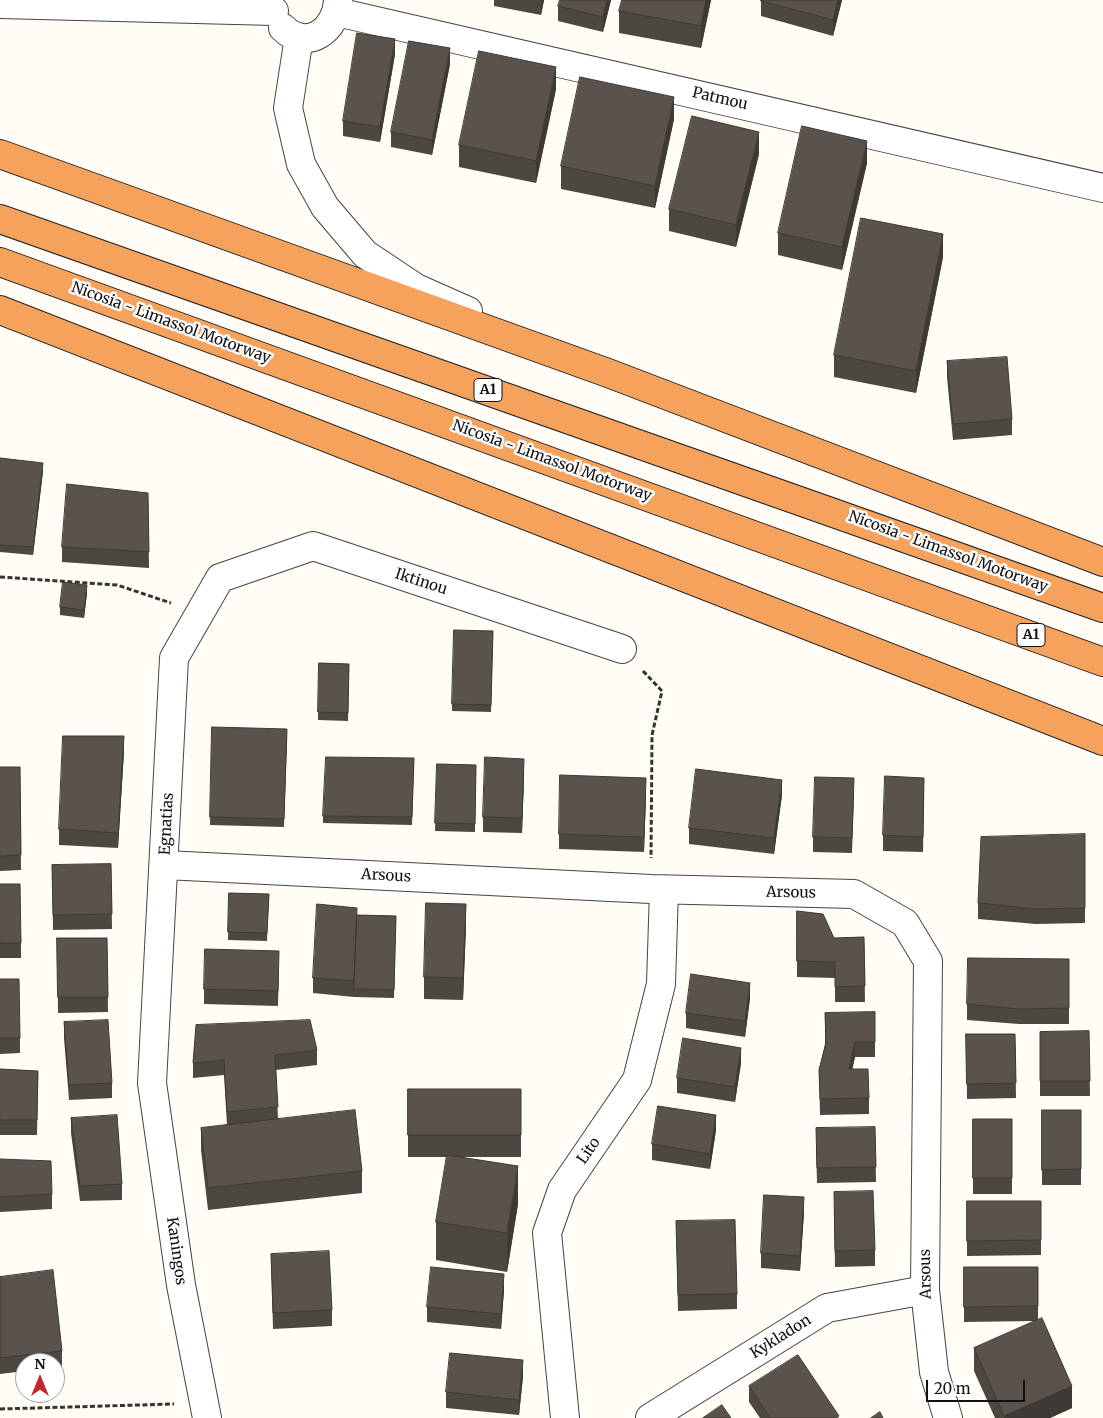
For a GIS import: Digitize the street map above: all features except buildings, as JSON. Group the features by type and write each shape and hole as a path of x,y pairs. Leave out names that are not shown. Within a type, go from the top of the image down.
{"highway":[{"path":"0,154 608,373 1103,562"},
{"name":"Nicosia - Limassol Motorway","path":"0,219 1103,608"},
{"name":"Nicosia - Limassol Motorway","path":"0,262 960,608 1103,662"},
{"path":"0,310 1103,741"}],"street":[{"path":"0,4 274,5 278,23 287,32 298,37 312,37 323,32 332,24 338,6"},
{"name":"Patmou","path":"338,6 1103,188"},
{"path":"298,37 288,108 301,164 325,207 365,254 416,288 608,373"},
{"name":"Iktinou","path":"220,578 313,546 622,649"},
{"name":"Egnatias","path":"152,1083 165,865 174,658 220,578"},
{"name":"Arsous","path":"165,865 658,889 854,894 905,923 928,961 925,1290 934,1372 948,1418"},
{"name":"Lito","path":"565,1418 547,1233 562,1190 637,1080 661,984 658,889"},
{"name":"Kaningos","path":"152,1083 181,1285 206,1411"},
{"name":"Kykladon","path":"650,1418 827,1308 925,1290"}],"path":[{"path":"0,577 117,585 200,612"},
{"path":"622,649 662,691 652,735 658,889"},
{"path":"0,1409 206,1411"}]}
